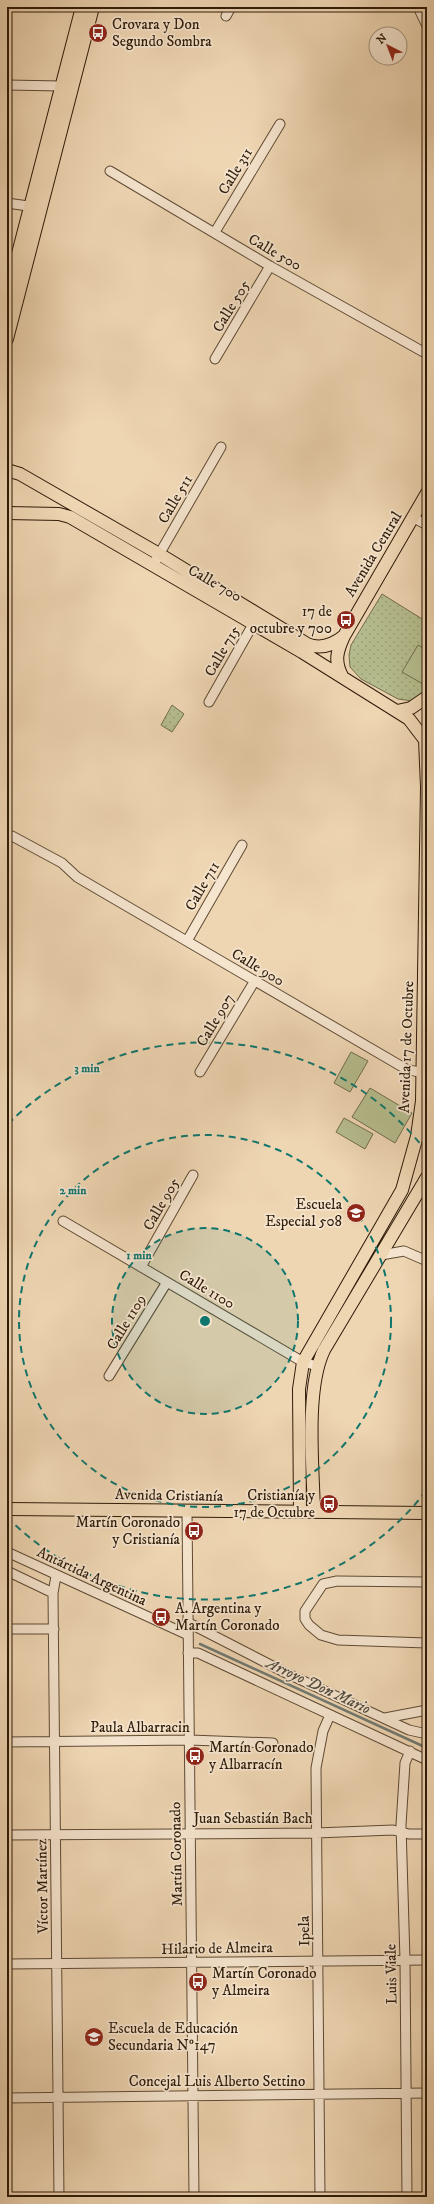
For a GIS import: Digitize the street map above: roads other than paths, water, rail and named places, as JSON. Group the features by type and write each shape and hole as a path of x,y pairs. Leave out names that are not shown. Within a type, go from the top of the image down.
{"main road":[{"path":"7,339 61,86 82,7"},
{"path":"7,296 35,207 93,7"},
{"name":"Calle 700","path":"7,470 20,474 156,559 256,619 397,711"},
{"name":"Avenida Central","path":"342,676 338,669 336,655 344,636 414,518 427,493"},
{"name":"Calle 700","path":"7,513 65,515 156,559"},
{"name":"Calle 700","path":"256,619 317,647 332,645 344,636"},
{"path":"397,711 411,708 427,697"},
{"name":"Avenida 17 de Octubre","path":"300,1512 299,1389 303,1362 402,1190 417,1136 422,1101 425,1074 427,811 425,740 416,725 397,711"},
{"path":"314,1512 313,1390 317,1366 324,1350 427,1177"},
{"name":"Avenida Cristianía","path":"7,1509 187,1512 427,1513"}],"street":[{"path":"226,16 231,7"},
{"path":"418,7 427,26"},
{"path":"7,85 61,86"},
{"name":"Calle 311","path":"215,232 280,124"},
{"name":"Calle 500","path":"110,171 270,266 427,354"},
{"path":"7,203 35,207"},
{"name":"Calle 505","path":"215,359 270,266"},
{"name":"Calle 511","path":"156,559 221,447"},
{"path":"414,518 427,525"},
{"name":"Calle 715","path":"209,702 256,619"},
{"name":"Calle 900","path":"7,836 12,836 62,863 77,877 254,982 406,1069 425,1074"},
{"name":"Calle 711","path":"187,941 242,845"},
{"name":"Calle 907","path":"200,1072 254,982"},
{"name":"Calle 905","path":"141,1266 193,1175"},
{"path":"402,1190 416,1196"},
{"name":"Calle 1100","path":"64,1221 303,1362 317,1366"},
{"path":"381,1255 404,1251 427,1261"},
{"name":"Calle 1109","path":"109,1376 166,1282"},
{"name":"Martín Coronado","path":"187,1512 187,1622 190,1740 189,1832 192,1963 194,2197"},
{"name":"Antártida Argentina","path":"7,1552 56,1576 188,1635"},
{"path":"7,1572 54,1593"},
{"name":"Víctor Martínez","path":"56,1576 54,1593 54,1629 59,2197"},
{"path":"427,1582 337,1581 323,1584 305,1611 305,1619 309,1625 321,1635 329,1639 427,1643"},
{"path":"187,1622 286,1673 409,1730 427,1734"},
{"path":"7,1629 54,1629"},
{"path":"188,1653 198,1653 330,1715 351,1723 427,1760"},
{"path":"385,1718 427,1710"},
{"name":"Ipela","path":"320,2197 316,1833 317,1760 323,1731 330,1715"},
{"name":"Paula Albarracin","path":"7,1742 190,1740 273,1743"},
{"name":"Luis Viale","path":"407,2197 405,1960 401,1831 405,1763 410,1751"},
{"name":"Juan Sebastián Bach","path":"7,1835 189,1832 316,1833 393,1830 409,1834 427,1834"},
{"name":"Hilario de Almeira","path":"7,1964 427,1960"},
{"name":"Concejal Luis Alberto Settino","path":"7,2098 59,2096 427,2093"}],"waterway":[{"name":"Arroyo Don Mario","path":"200,1644 427,1748"}],"place":[{"name":"Crovara y Don Segundo Sombra","path":"98,33"},
{"name":"17 de octubre y 700","path":"346,620"},
{"name":"Escuela Especial 508","path":"356,1213"},
{"name":"Cristianía y 17 de Octubre","path":"329,1504"},
{"name":"Martín Coronado y Cristianía","path":"194,1531"},
{"name":"A. Argentina y Martín Coronado","path":"161,1617"},
{"name":"Martín Coronado y Albarracín","path":"195,1756"},
{"name":"Martín Coronado y Almeira","path":"198,1982"},
{"name":"Escuela de Educación Secundaria Nº147","path":"94,2037"}]}
